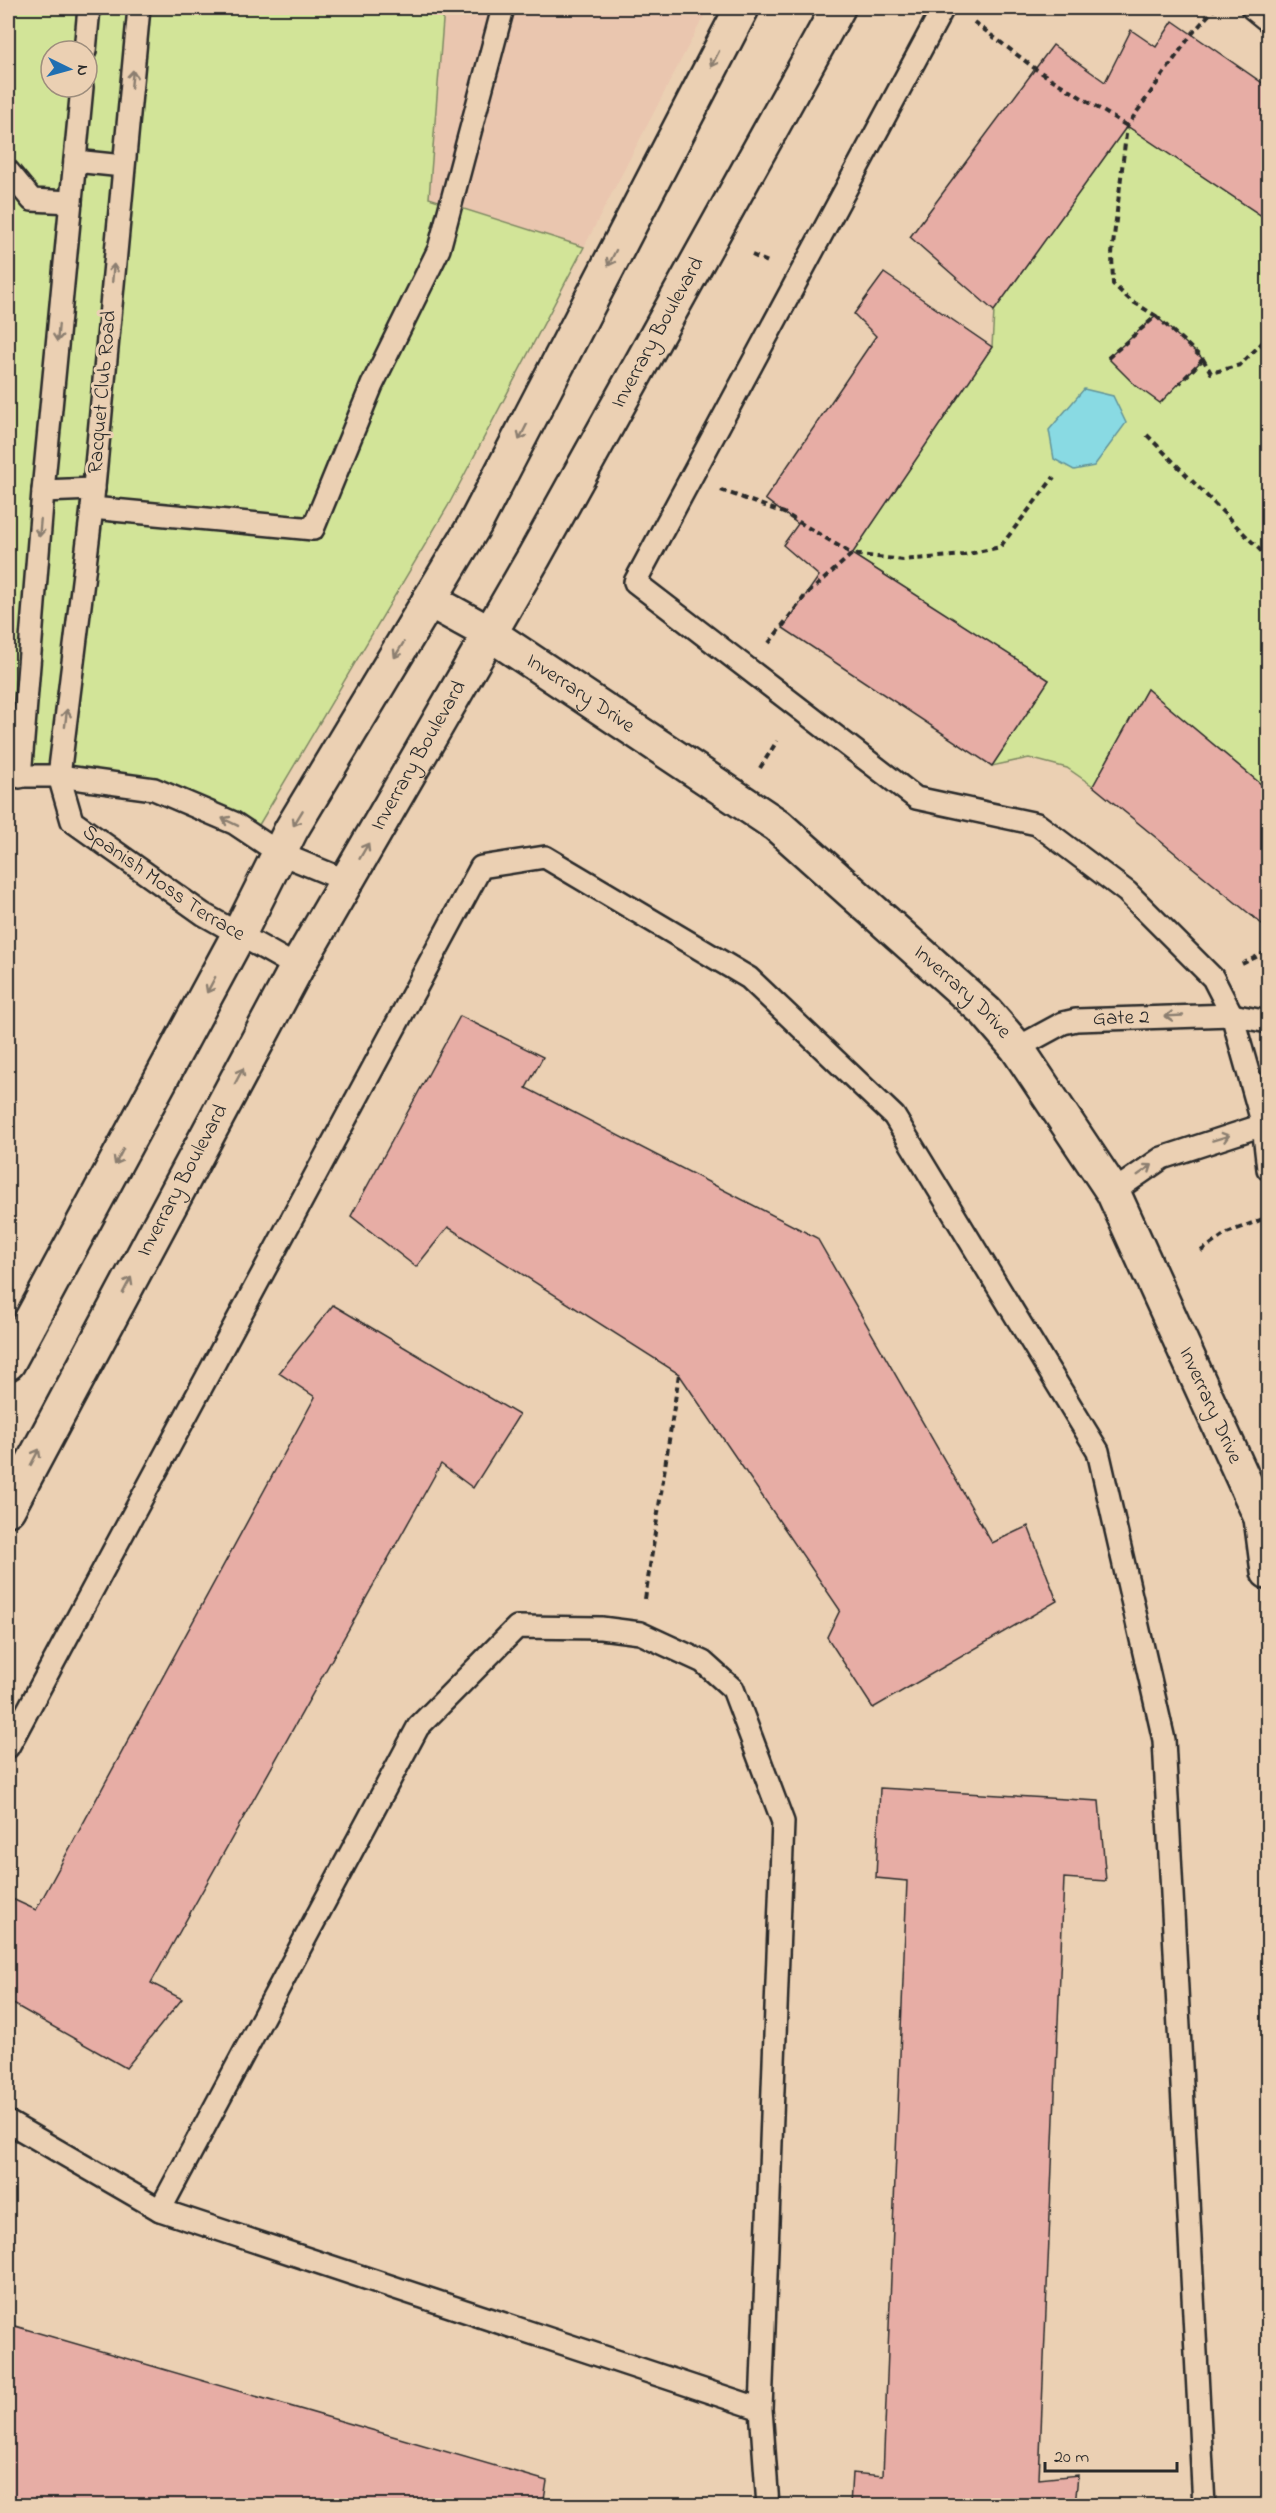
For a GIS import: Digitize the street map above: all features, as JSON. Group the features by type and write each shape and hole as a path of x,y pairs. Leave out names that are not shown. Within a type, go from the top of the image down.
{"street":[{"path":"8,1363 239,934 279,853 481,513 742,8"},
{"name":"Inverrary Boulevard","path":"8,1509 297,967 534,557 838,8"},
{"name":"Inverrary Drive","path":"429,600 489,633 777,825 986,1012 1017,1048 1113,1192 1261,1518 1269,1572"}],"lane":[{"path":"86,39 89,8"},
{"name":"Racquet Club Road","path":"59,776 93,499 139,8"},
{"path":"43,491 313,529 372,385 439,249 503,8"},
{"path":"943,8 635,582 916,798 1037,824 1126,892 1214,978 1232,1015 1266,1127 1269,1169"},
{"path":"1252,8 1269,21"},
{"path":"81,99 14,776 59,776 154,789 234,823 279,853 347,881"},
{"path":"75,161 123,166"},
{"path":"8,171 32,200 70,202"},
{"name":"Spanish Moss Terrace","path":"59,776 72,821 203,914 297,967"},
{"path":"8,1747 481,867 545,857 749,978 894,1116 1098,1451 1164,1740 1204,2505"},
{"name":"Gate 2","path":"1017,1048 1063,1023 1076,1020 1232,1015 1269,1022"},
{"path":"1113,1192 1162,1158 1266,1127"},
{"path":"160,2210 418,1727 517,1628 601,1628 640,1633 703,1662 733,1689 783,1822 761,2409 768,2505"},
{"path":"8,2122 160,2210 761,2409"}],"path":[{"path":"1215,8 1191,35 1126,126 1112,254 1113,284 1130,300 1156,316 1203,359 1211,373 1240,365 1269,337"},
{"path":"973,21 1037,70 1126,126"},
{"path":"1108,358 1156,316"},
{"path":"1180,383 1203,359"},
{"path":"1147,435 1269,558"},
{"path":"691,480 784,513 852,554 903,560 964,555 1000,547 1054,477"},
{"path":"749,670 805,596 852,554"},
{"path":"1201,1251 1227,1233 1269,1217"},
{"path":"640,1633 679,1374"}],"shaded area":[{"path":"444,8 708,8 584,247 429,198"}],"green space":[{"path":"8,8 444,8 429,198 584,247 448,506 253,835 154,789 8,776"},
{"path":"1127,126 1268,220 1268,790 1147,689 1093,786 1067,768 1029,758 992,766 1049,680 852,554 992,347 994,311"}],"water":[{"path":"1084,389 1113,396 1126,423 1094,466 1074,470 1054,459 1049,430"}],"building":[{"path":"1173,21 1268,87 1268,220 1127,126 994,311 910,237 1053,45 1105,82 1131,30 1156,47"},
{"path":"884,273 992,347 852,554 1049,680 992,766 783,628 819,576 783,545 798,524 765,499 876,336 854,314"},
{"path":"1156,316 1203,359 1160,403 1135,385 1108,358"},
{"path":"1147,689 1268,790 1268,929 1093,786"},
{"path":"460,1016 543,1057 526,1088 817,1238 992,1543 1028,1526 1057,1601 873,1708 827,1637 840,1610 679,1374 448,1227 416,1267 351,1216"},
{"path":"333,1305 519,1415 473,1488 441,1464 151,1983 182,1999 126,2068 8,2001 8,1897 36,1910 315,1397 279,1373"},
{"path":"880,1788 1099,1801 1106,1881 1064,1878 1039,2479 1078,2475 1075,2506 850,2506 852,2473 883,2476 907,1881 876,1878"},
{"path":"8,2324 547,2481 543,2506 44,2506 8,2495"}]}
